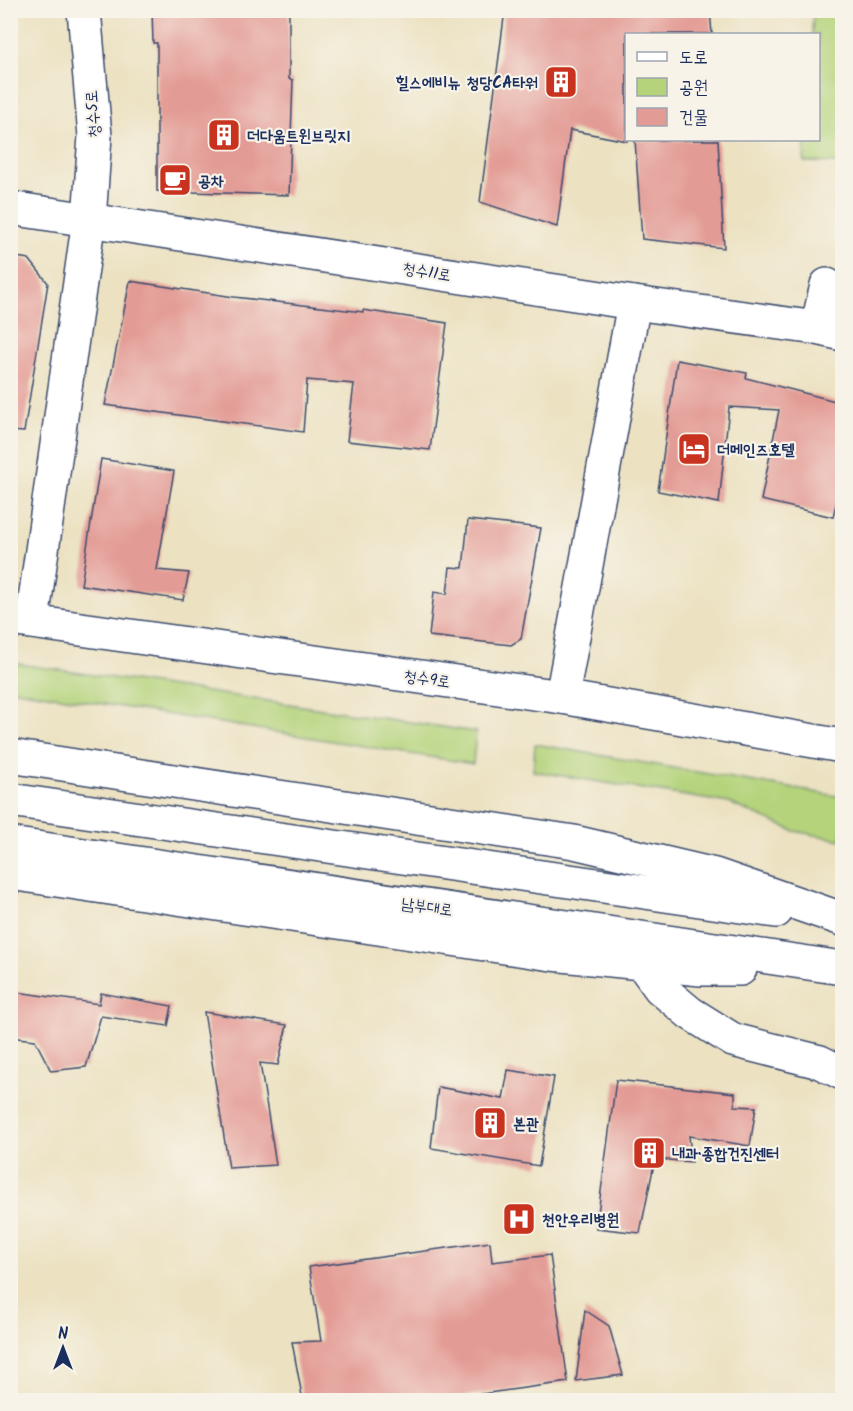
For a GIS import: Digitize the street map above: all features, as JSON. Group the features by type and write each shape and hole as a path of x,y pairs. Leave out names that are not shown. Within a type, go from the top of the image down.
{"main road":[{"name":"청수5로","path":"21,620 89,219 95,136 84,10"},
{"name":"청수11로","path":"10,208 830,331"},
{"path":"827,285 830,331"},
{"path":"562,697 634,303"},
{"name":"청수9로","path":"21,620 562,697 843,746"},
{"path":"10,756 574,842 715,875 843,920"},
{"path":"10,800 843,920"},
{"name":"남부대로","path":"10,844 843,968"},
{"path":"10,873 552,954 701,969 843,968"},
{"path":"642,963 668,994 690,1013 733,1040 820,1062 843,1073"}],"green space":[{"path":"813,11 842,11 842,163 804,162 805,141 820,141 820,33 812,33"},
{"path":"13,663 476,732 473,764 11,689"},
{"path":"535,744 842,797 842,840 794,831 729,803 533,771"}],"building":[{"name":"더다움트윈브릿지","path":"152,10 289,10 289,79 293,80 289,195 157,191 157,43 153,43"},
{"name":"힐스에비뉴 청당CA타워","path":"505,10 710,10 712,33 625,33 625,141 570,130 557,227 480,202"},
{"path":"635,141 718,141 724,248 642,239"},
{"path":"10,256 29,259 48,283 24,432 10,431"},
{"path":"130,281 234,297 363,312 363,310 447,323 430,450 347,441 354,384 307,380 303,432 105,405"},
{"path":"677,360 747,373 746,378 843,403 843,475 833,517 761,500 779,410 729,407 719,503 658,491"},
{"path":"101,459 174,471 157,570 189,573 183,600 81,585"},
{"path":"468,520 541,528 521,639 511,645 429,636 434,592 447,594 450,567 463,568"},
{"path":"10,991 99,1004 101,993 172,1006 168,1026 101,1016 86,1067 51,1071 35,1040 10,1037"},
{"path":"204,1012 287,1025 278,1065 260,1063 276,1165 229,1168"},
{"name":"본관","path":"508,1070 554,1077 539,1166 431,1148 438,1087 503,1099"},
{"name":"내과·종합건진센터","path":"616,1080 735,1093 735,1106 756,1107 750,1146 689,1136 692,1162 655,1159 640,1233 596,1228"},
{"path":"490,1242 492,1262 550,1255 568,1382 431,1401 303,1401 292,1342 321,1341 309,1267"},
{"path":"585,1310 609,1326 623,1375 576,1381"}],"place":[{"name":"힐스에비뉴 청당CA타워","path":"561,82"},
{"name":"더다움트윈브릿지","path":"224,135"},
{"name":"공차","path":"175,180"},
{"name":"더메인즈호텔","path":"694,449"},
{"name":"본관","path":"490,1123"},
{"name":"내과·종합건진센터","path":"649,1153"},
{"name":"천안우리병원","path":"519,1219"}]}
